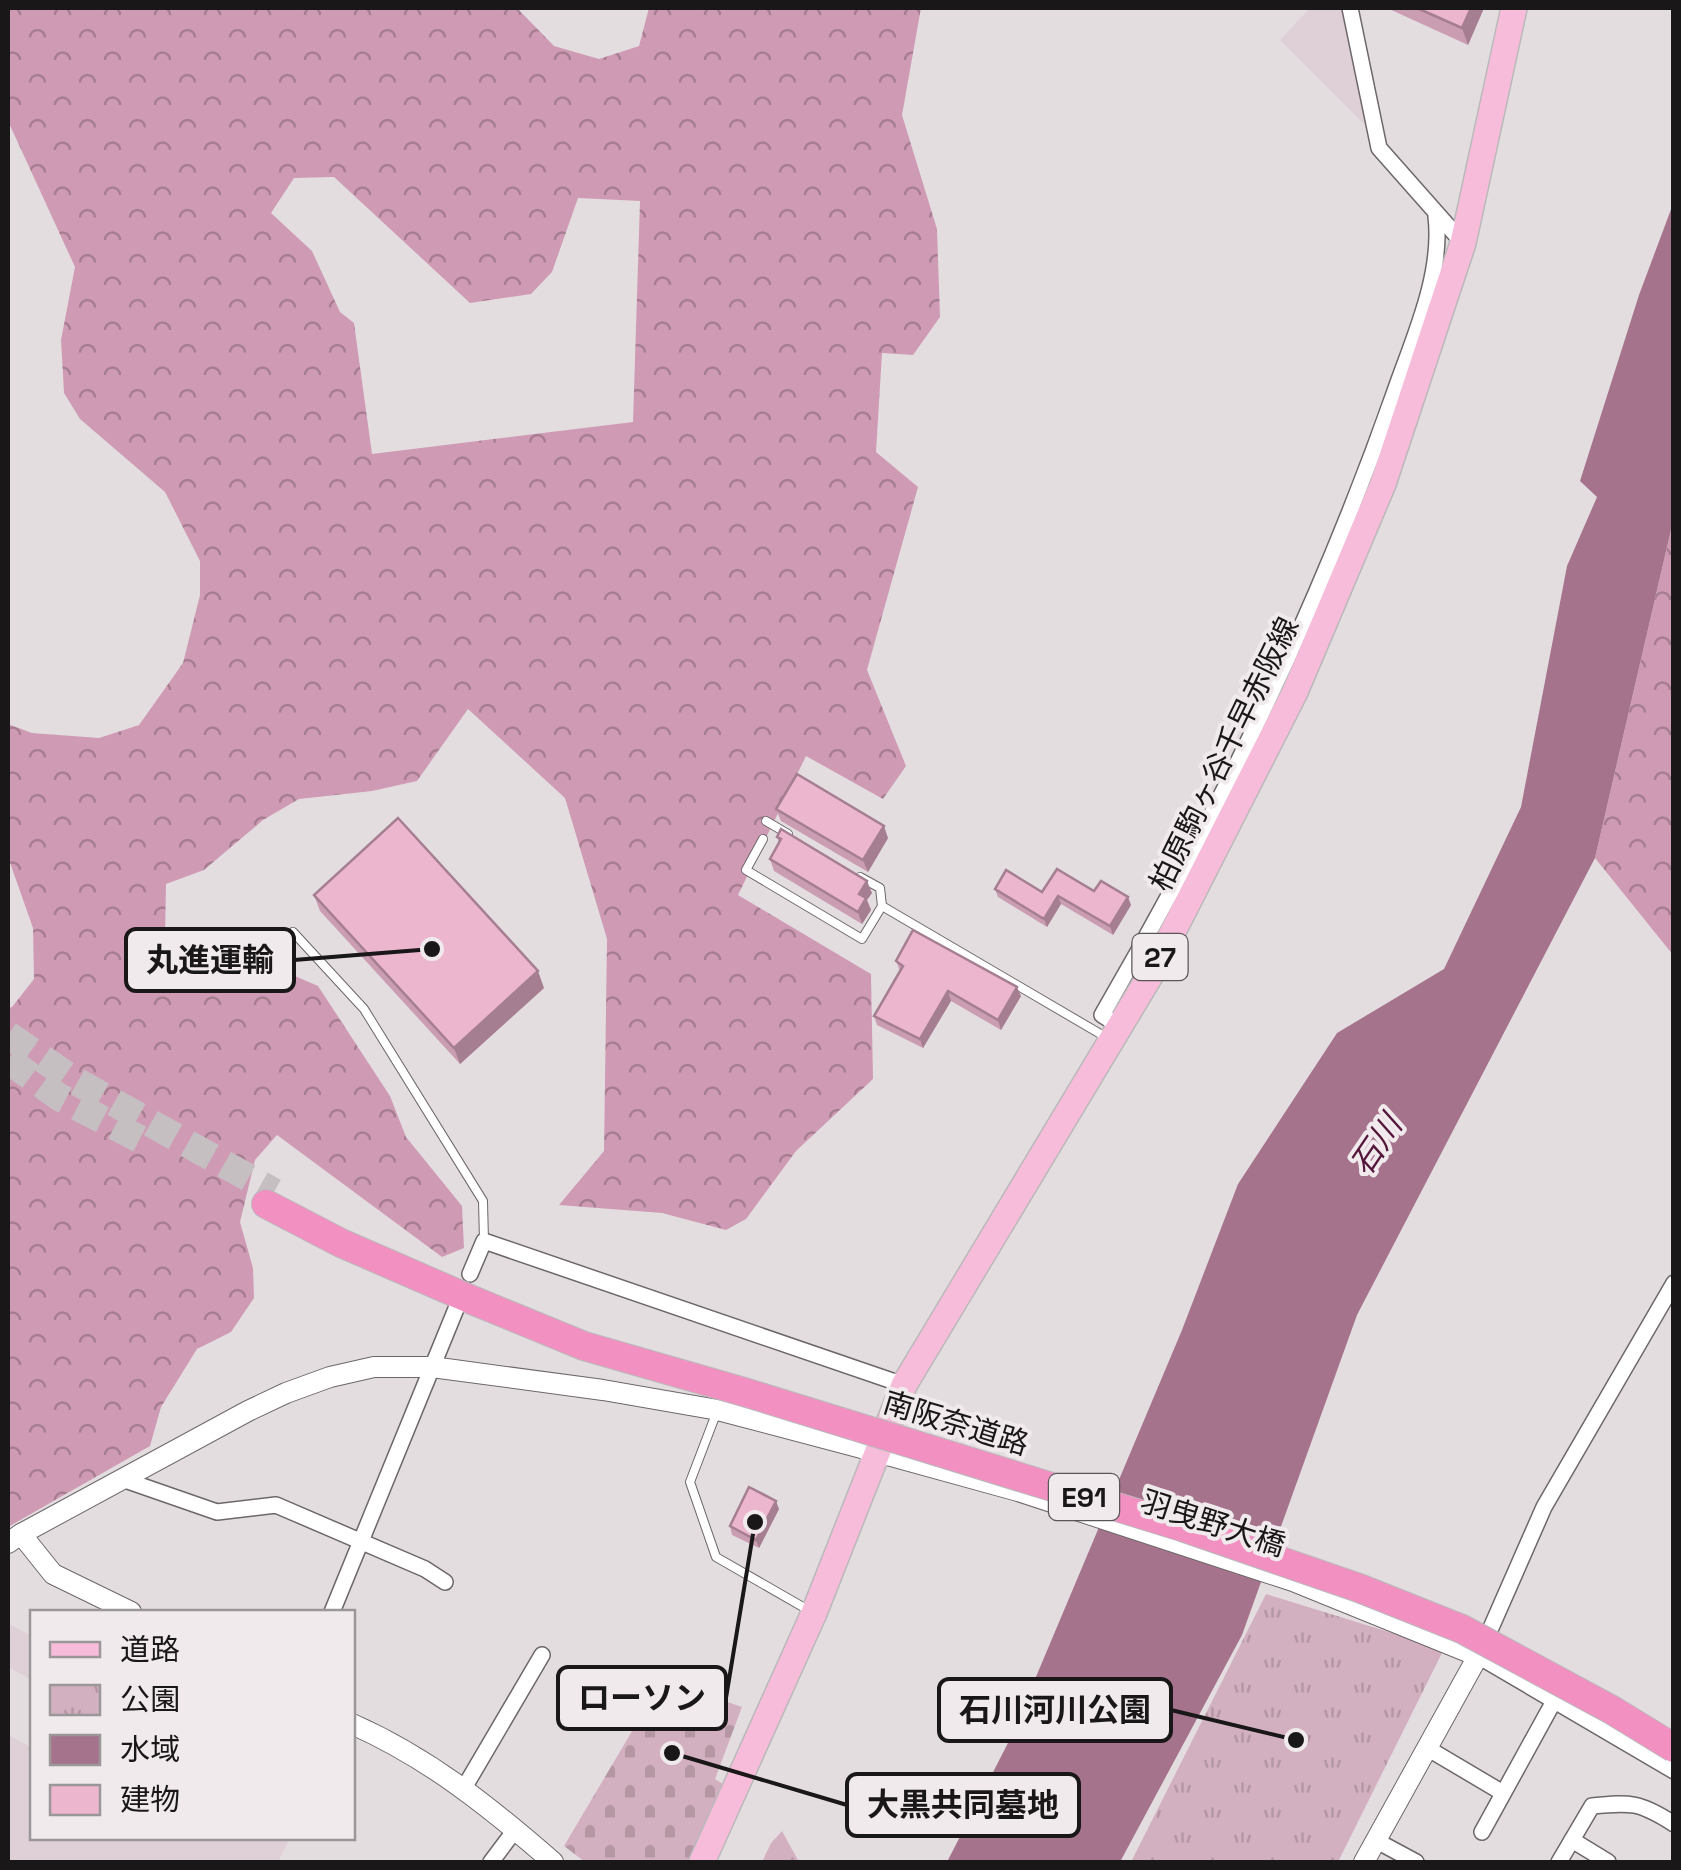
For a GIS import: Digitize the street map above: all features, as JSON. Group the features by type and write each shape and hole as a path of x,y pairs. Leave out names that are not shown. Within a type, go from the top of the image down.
{"highway":[{"name":"南阪奈道路","path":"270,1198 341,1243 469,1291 1125,1496 1360,1574 1466,1619 1616,1699 1674,1736"},
{"name":"南阪奈道路","path":"469,1291 584,1346 1182,1527 1360,1588 1462,1629 1674,1748"}],"main road":[{"name":"柏原駒ヶ谷千早赤阪線","path":"702,1862 889,1456 904,1384 1153,971 1295,692 1383,484 1463,243 1514,8"}],"street":[{"path":"1350,8 1379,148 1463,243"},
{"path":"1117,1034 1102,1015 1176,883 1272,689 1368,468 1405,364 1438,251 1436,216"},
{"path":"333,1610 432,1368 469,1291 484,1241 904,1384"},
{"path":"1364,1862 1478,1656 1544,1507 1674,1283"},
{"name":"羽曳野大橋","path":"14,1538 248,1411 330,1376 374,1368 432,1368 603,1390 718,1410 1018,1491 1293,1581 1478,1656"},
{"path":"122,1480 217,1512 276,1505 425,1568 445,1582"},
{"path":"14,1538 53,1574 128,1610"},
{"path":"464,1788 542,1655"},
{"path":"1478,1656 1674,1771"},
{"path":"1478,1656 1674,1736"},
{"path":"1482,1832 1554,1701"},
{"path":"355,1726 433,1766 553,1862"},
{"path":"1427,1748 1503,1793"},
{"path":"1559,1862 1592,1806 1632,1802 1674,1824"},
{"path":"490,1862 516,1830"},
{"path":"1375,1840 1416,1862"},
{"path":"1572,1840 1608,1862"}],"lane":[{"path":"766,821 798,840"},
{"path":"762,840 746,870 862,938 882,906 880,888 847,869"},
{"path":"882,906 1117,1034"},
{"path":"293,932 364,1009 483,1201 484,1241"},
{"path":"718,1410 690,1482 716,1557 814,1613"}],"shaded area":[{"path":"1310,8 1344,8 1368,122 1365,125 1280,40"},
{"path":"11,1625 30,1635 30,1679 8,1667"},
{"path":"8,1735 30,1746 30,1840 289,1840 278,1862 8,1862"}],"green space":[{"path":"8,8 517,8 554,46 599,59 639,46 649,8 921,8 902,115 937,229 940,317 913,355 882,353 876,452 918,487 867,670 906,766 883,799 806,756 738,895 871,974 873,1079 796,1151 746,1219 726,1230 662,1213 559,1205 604,1151 607,939 565,798 468,709 417,781 372,791 299,799 263,820 204,870 166,884 165,937 206,975 295,976 318,986 390,1096 406,1137 462,1206 464,1248 442,1257 277,1135 255,1160 240,1222 253,1268 254,1298 231,1332 197,1349 161,1407 150,1446 8,1527 8,1008 34,979 33,928 8,857 8,724 32,733 99,738 139,725 183,663 200,595 200,561 165,492 80,419 64,393 61,340 75,267 8,121","holes":["334,177 470,303 531,294 552,272 578,198 640,201 633,422 372,454 354,323 340,312 312,251 271,213 294,178"]},
{"path":"1673,521 1673,955 1595,858"},
{"path":"1266,1594 1444,1649 1338,1862 1131,1862"},
{"path":"657,1689 704,1694 742,1707 715,1779 726,1786 689,1862 585,1862 564,1846"},
{"path":"782,1831 799,1862 762,1862 771,1843"}],"water":[{"name":"石川","path":"1673,204 1673,521 1595,858 1357,1315 1242,1635 1120,1862 947,1862 1009,1741 1182,1330 1238,1184 1337,1033 1444,969 1521,807 1567,566 1597,497 1580,481 1639,295"}],"building":[{"path":"1417,8 1471,8 1462,28"},
{"path":"797,774 884,826 863,860 776,809"},
{"path":"398,818 538,971 454,1048 314,895"},
{"path":"781,829 867,881 859,894 866,898 858,912 770,859 781,839 777,837"},
{"path":"1057,869 1094,891 1101,881 1128,897 1110,926 1058,896 1044,919 995,889 1006,870 1042,892"},
{"path":"913,930 1017,987 998,1020 948,991 920,1039 874,1016 903,966 896,961"},
{"path":"749,1487 776,1501 756,1540 730,1526"}],"tunnel":[{"path":"8,1035 72,1079 274,1192"},
{"path":"8,1060 59,1097 149,1144"}],"place":[{"name":"丸進運輸","path":"432,949"},
{"name":"ローソン","path":"755,1522"},
{"name":"石川河川公園","path":"1296,1740"},
{"name":"大黒共同墓地","path":"672,1753"}]}
